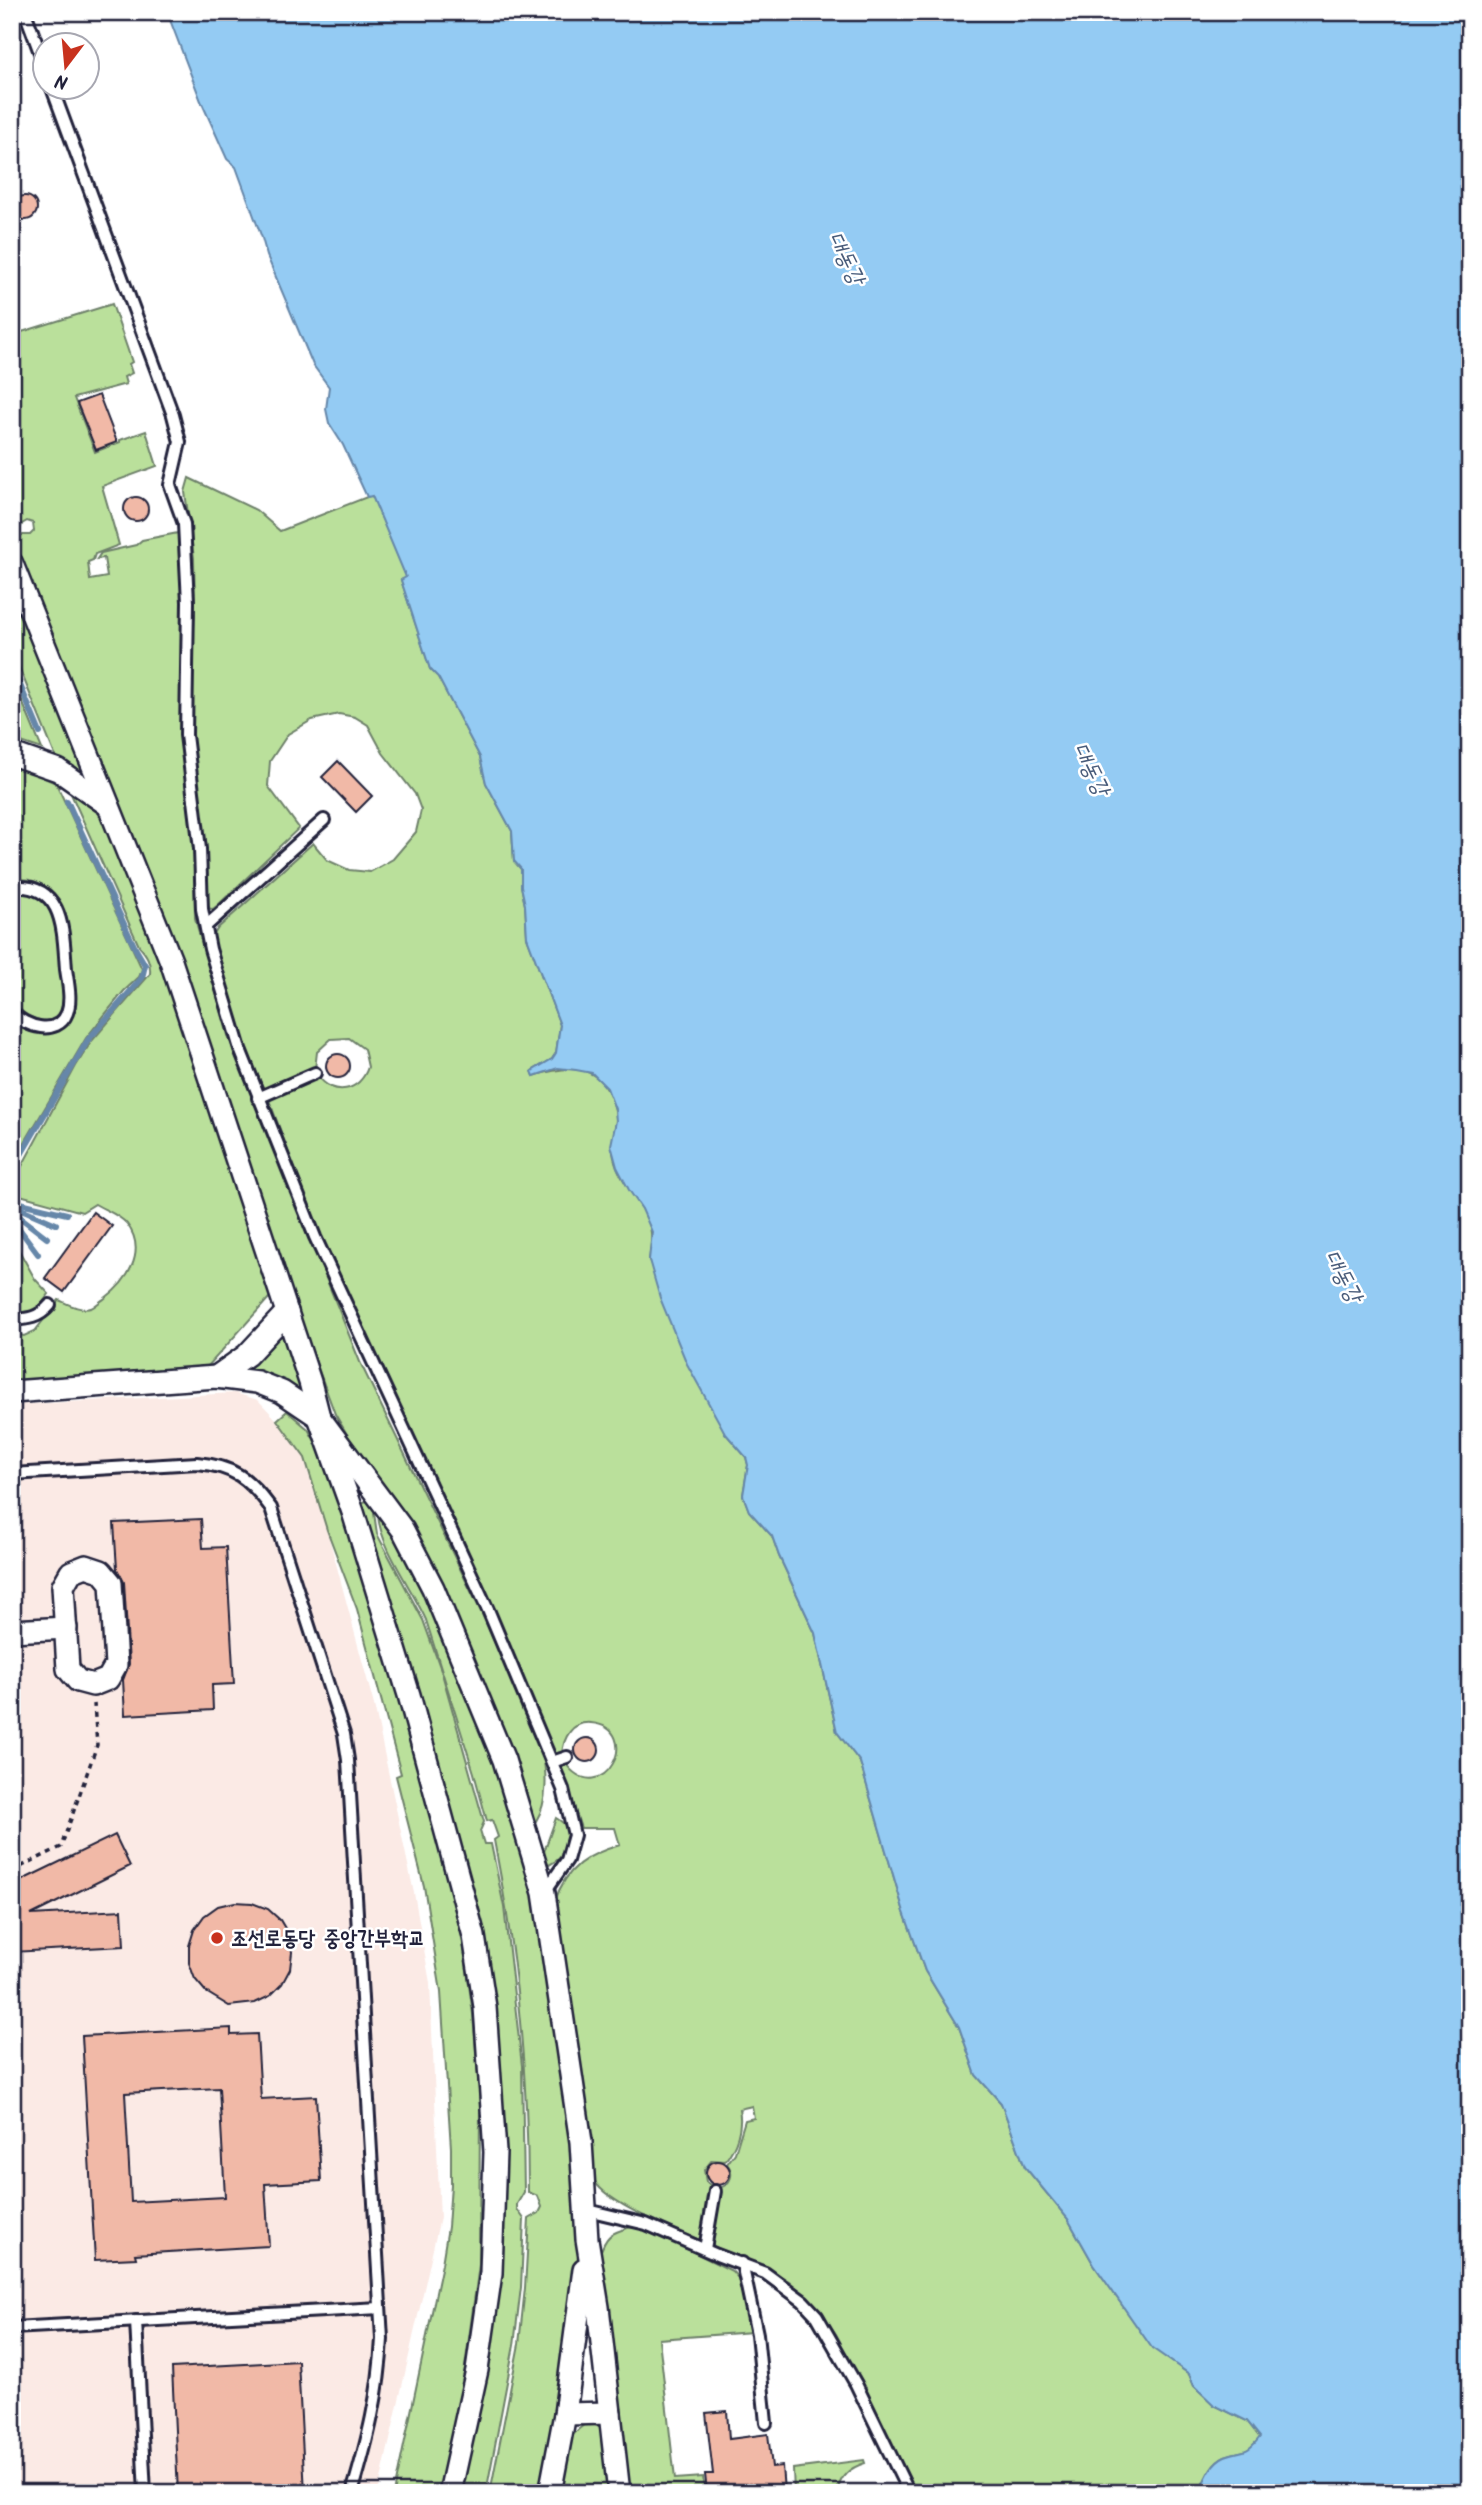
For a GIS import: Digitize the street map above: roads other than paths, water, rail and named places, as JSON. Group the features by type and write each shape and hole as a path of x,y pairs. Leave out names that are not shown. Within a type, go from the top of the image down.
{"street":[{"path":"12,564 171,961 310,1382 318,1417 353,1511 409,1696 474,1936 485,2007 495,2152 491,2273 477,2370 450,2493"},
{"path":"12,754 58,770 109,805"},
{"path":"216,1377 247,1355 287,1312"},
{"path":"12,1392 216,1377 257,1382 282,1392 318,1417 403,1530 433,1588 504,1760 544,1893 581,2142 587,2239 565,2414 550,2493"},
{"path":"86,1566 101,1571 111,1583 116,1665 108,1679 93,1685 78,1681 68,1669 66,1628 63,1586 66,1578 78,1568 86,1566"},
{"path":"12,1631 66,1628"},
{"path":"587,2239 598,2307 619,2493"},
{"path":"565,2414 610,2413"}],"lane":[{"path":"24,12 32,33"},
{"path":"57,102 168,402 180,442 170,485 184,524 188,602 186,735 200,849 200,888 210,949 240,1049 315,1237 489,1612 563,1789 574,1835 567,1860 544,1893"},
{"path":"206,926 324,820"},
{"path":"12,887 31,888 44,894 61,916 70,1000 66,1016 50,1026 33,1027 22,1023 12,1012"},
{"path":"258,1098 315,1073"},
{"path":"12,1321 42,1314 50,1305"},
{"path":"12,1474 197,1463 218,1465 238,1474 256,1487 271,1508 344,1734 348,1760 380,2308 380,2379 370,2430 352,2493"},
{"path":"552,1762 567,1757"},
{"path":"705,2249 715,2191"},
{"path":"587,2210 646,2224 742,2263 765,2273 803,2301 817,2316 856,2384 909,2493"},
{"path":"742,2263 757,2334 766,2423"},
{"path":"12,2328 380,2308"},
{"path":"135,2321 145,2493"}],"water":[{"name":"대동강","path":"167,12 1470,12 1470,2493 1199,2493 1216,2462 1225,2456 1247,2450 1260,2437 1247,2421 1214,2405 1194,2386 1189,2374 1152,2348 1094,2265 1068,2219 1025,2167 1001,2103 976,2075 959,2027 925,1971 904,1912 860,1762 837,1732 815,1633 772,1536 749,1511 743,1495 748,1465 746,1457 725,1433 687,1364 660,1298 649,1260 652,1232 617,1167 611,1145 616,1121 615,1109 607,1088 592,1073 558,1068 534,1076 532,1071 552,1059 556,1053 560,1025 527,937 521,869 514,861 512,831 486,783 480,757 438,677 430,669 401,580 406,577 372,496 367,497 343,445 329,423 326,409 329,387 313,365 267,256 236,167 227,159 201,101"}],"waterway":[{"path":"12,666 40,733"},
{"path":"12,1170 88,1040 142,978 145,965 67,801"},
{"path":"12,1201 67,1214"},
{"path":"12,1205 56,1224"},
{"path":"12,1211 47,1238"},
{"path":"12,1219 38,1254"}],"place":[{"name":"조선로동당 중앙간부학교","path":"217,1938"}]}
